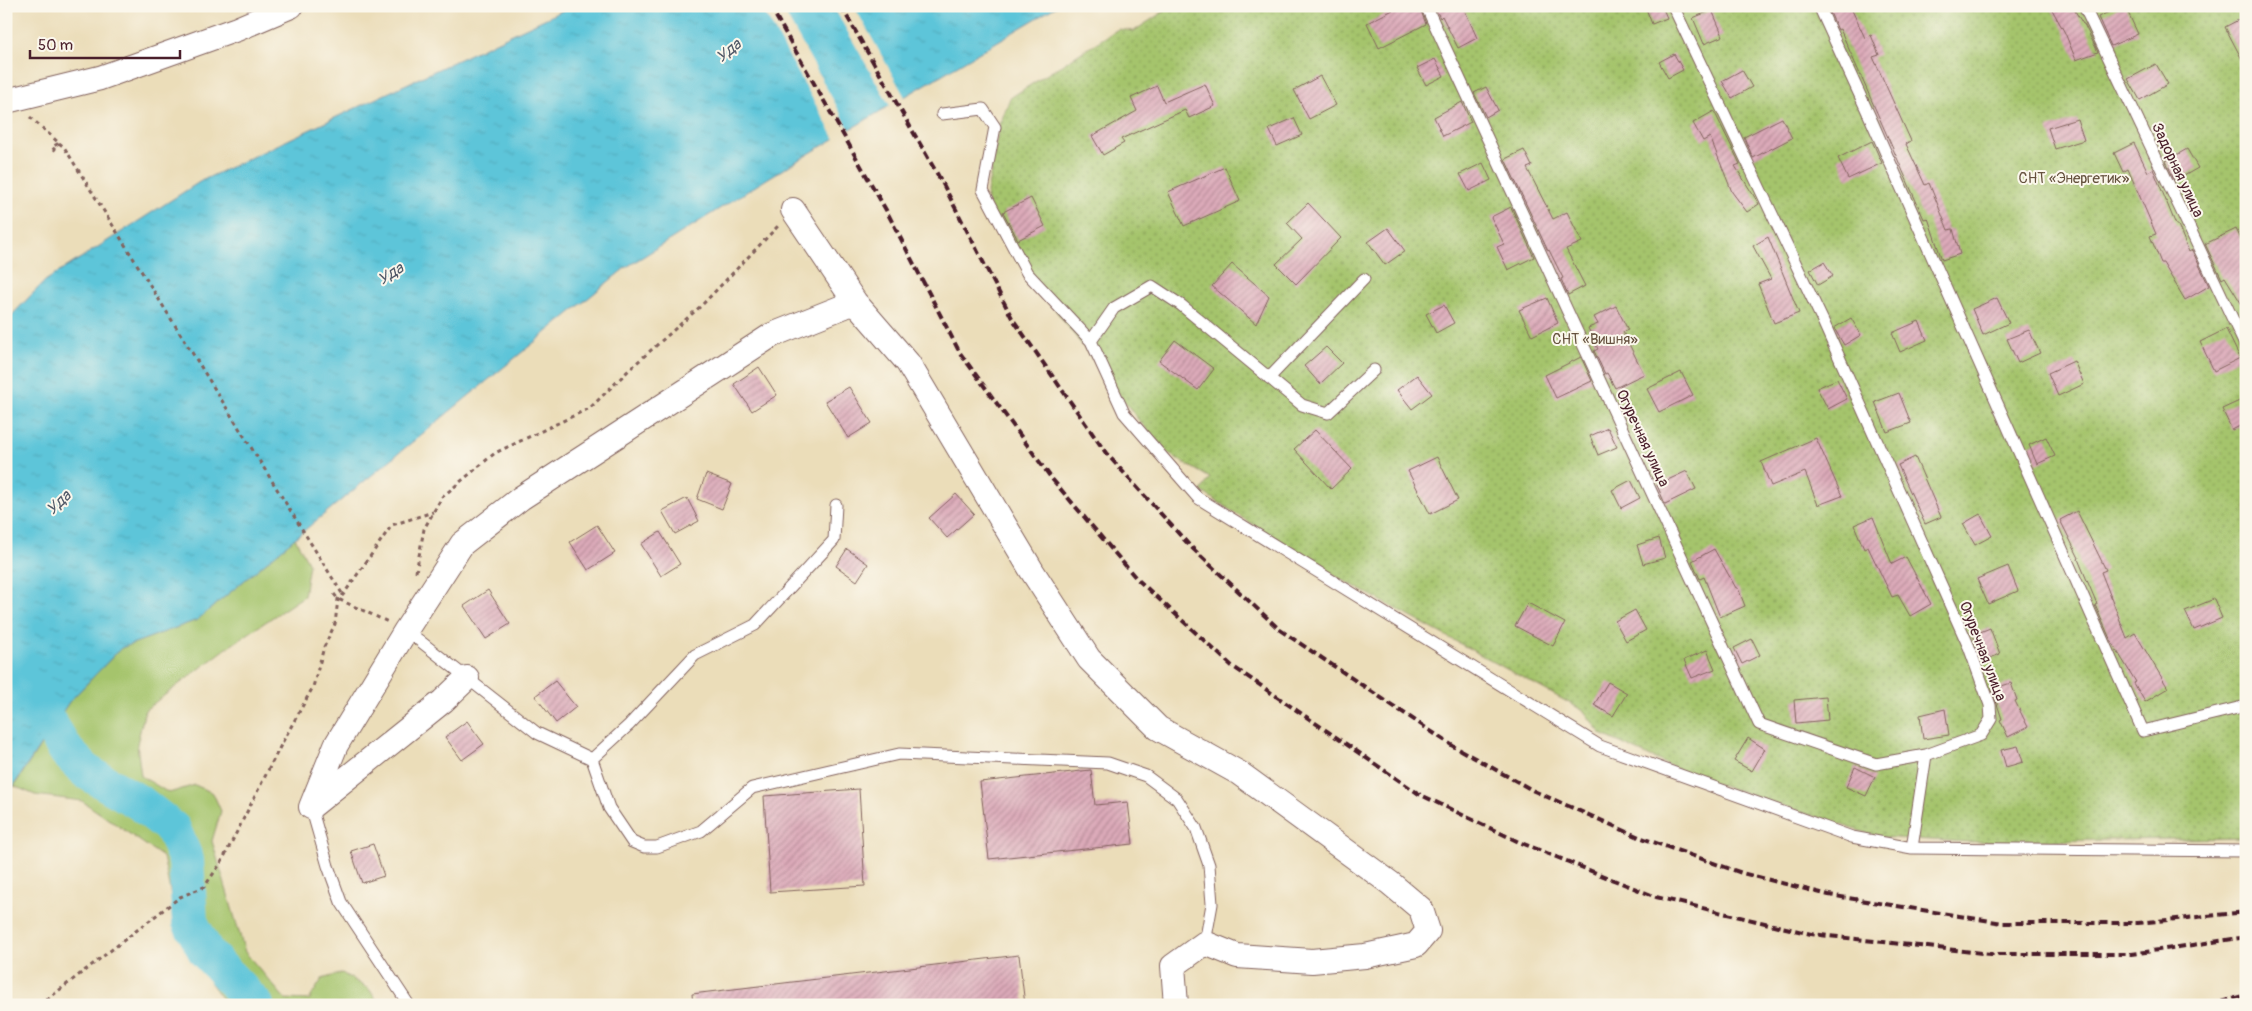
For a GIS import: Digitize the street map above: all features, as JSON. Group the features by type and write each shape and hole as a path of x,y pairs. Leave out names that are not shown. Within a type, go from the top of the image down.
{"street":[{"path":"8,100 100,78 237,29 291,6"},
{"path":"793,210 855,302 908,363 1032,571 1089,659 1158,728 1239,773 1390,883 1421,909 1428,932 1416,945 1364,956 1312,961 1237,956 1205,943 1172,966 1176,1005"},
{"path":"311,807 336,745 406,630 462,544 521,498 772,335 855,302"},
{"path":"311,807 444,701 467,678"}],"lane":[{"name":"Огуречная улица","path":"1426,6 1759,724 1876,764 1926,755 1981,735 1991,720 1990,704 1969,647 1822,319 1673,6"},
{"path":"1819,6 1870,115 2143,731 2246,706"},
{"name":"Задорная улица","path":"2084,6 2246,347"},
{"path":"942,114 983,109 995,127 983,190 1027,273 1090,341 1124,413 1198,498 1600,746 1852,837 1912,848 2246,851"},
{"path":"1269,378 1364,279"},
{"path":"1090,341 1114,308 1152,286 1181,305 1302,405 1328,413 1374,370"},
{"path":"592,758 629,725 695,655 755,625 834,540 836,505"},
{"path":"406,630 537,733 592,758 609,808 632,842 644,847 656,847 702,831 752,788 899,754 1108,763 1146,776 1177,799 1196,828 1209,865 1210,875 1212,904 1205,943"},
{"path":"1912,848 1926,755"},
{"path":"311,807 328,866 341,902 409,1005"}],"path":[{"path":"8,100 64,147 343,595"},
{"path":"56,151 52,147 60,143"},
{"path":"416,575 424,529 442,497 495,453 590,408 632,367 702,305 793,210"},
{"path":"40,1005 180,897 204,887 221,863 282,743 313,687 324,647 335,624 338,599 343,595 392,524 434,511"},
{"path":"334,594 338,599 406,630"}],"green space":[{"name":"СНТ «Вишня»","path":"1172,6 2246,6 2246,838 1967,842 1878,837 1690,775 1601,734 1584,711 1315,565 1201,491 1210,478 1169,454 1140,422 1011,251 986,198 999,127 1010,98 1118,29 1134,31"},
{"path":"295,538 309,564 304,596 227,648 145,710 137,744 141,776 169,793 195,785 213,793 221,811 212,841 245,952 285,999 309,1000 322,979 342,973 369,989 380,1005 227,1005 194,960 176,920 163,857 82,801 35,795 14,786 69,702 121,648 197,620"}],"water":[{"name":"Уда","path":"572,6 1057,6 770,177 625,268 197,620 121,648 69,702 6,797 6,321 45,281 201,181"}],"pier":[{"path":"761,6 781,6 851,132 836,141"},
{"path":"833,6 854,6 906,99 891,108"}],"building":[{"path":"1401,6 1419,6 1426,24 1379,48 1367,23"},
{"path":"1434,6 1463,6 1477,38 1458,48 1442,16 1440,18"},
{"path":"1645,6 1662,6 1667,18 1652,24"},
{"path":"1827,6 1850,6 1865,38 1871,35 1879,55 1873,57 1911,141 1906,144 1925,185 1929,183 1948,230 1953,229 1960,254 1942,260 1928,218 1924,219 1840,29 1838,30"},
{"path":"2050,6 2072,6 2084,24 2098,52 2076,60 2065,33"},
{"path":"2125,6 2138,34 2111,46 2098,17"},
{"path":"1712,10 1723,36 1704,44 1693,18"},
{"path":"2246,16 2246,67 2225,27"},
{"path":"1674,54 1683,70 1668,78 1659,62"},
{"path":"1435,59 1444,76 1426,85 1417,68"},
{"path":"2156,64 2168,84 2140,100 2128,79"},
{"path":"1742,70 1752,87 1732,98 1722,81"},
{"path":"1320,76 1336,105 1309,119 1294,90"},
{"path":"1205,84 1215,106 1189,118 1185,110 1121,139 1124,143 1103,155 1092,136 1137,111 1131,98 1157,86 1164,102"},
{"path":"1486,87 1498,110 1486,117 1474,93"},
{"path":"1462,102 1471,122 1443,136 1434,117"},
{"path":"1714,111 1740,164 1735,166 1759,204 1747,212 1732,192 1710,137 1703,141 1693,123"},
{"path":"1294,118 1302,135 1277,146 1269,129"},
{"path":"1782,118 1792,138 1753,158 1744,137"},
{"path":"2077,119 2084,140 2055,149 2048,128"},
{"path":"1872,141 1882,163 1848,179 1838,158"},
{"path":"2134,143 2148,172 2153,169 2176,225 2178,225 2189,252 2192,250 2209,286 2185,300 2163,263 2161,263 2150,236 2156,234 2128,169 2123,172 2114,153"},
{"path":"2187,149 2198,168 2175,181 2166,161"},
{"path":"1524,150 1532,166 1527,168 1553,219 1567,212 1582,242 1566,249 1585,286 1568,295 1561,279 1563,278 1548,251 1505,159"},
{"path":"1483,163 1491,180 1469,191 1460,174"},
{"path":"1225,167 1240,201 1184,226 1168,192"},
{"path":"1031,198 1045,226 1018,240 1003,212"},
{"path":"1308,203 1341,238 1296,284 1276,264 1302,239 1287,223"},
{"path":"1511,207 1534,257 1508,270 1497,247 1504,244 1491,217"},
{"path":"1388,228 1405,251 1385,265 1368,242"},
{"path":"2236,229 2246,249 2246,311 2225,277 2222,279 2205,244"},
{"path":"1768,237 1799,313 1774,323 1758,284 1771,279 1753,246"},
{"path":"1824,262 1833,276 1818,285 1810,270"},
{"path":"1232,264 1269,296 1256,324 1212,286"},
{"path":"1547,298 1558,323 1532,336 1519,310"},
{"path":"1997,298 2009,323 1983,335 1972,309"},
{"path":"1444,305 1454,323 1436,333 1426,314"},
{"path":"1616,306 1628,330 1623,332 1644,374 1615,388 1607,373 1605,374 1594,351 1598,349 1588,328 1598,324 1594,317"},
{"path":"1851,318 1861,335 1844,345 1834,328"},
{"path":"1919,321 1927,340 1900,352 1892,333"},
{"path":"2226,329 2240,358 2214,371 2200,342"},
{"path":"2029,330 2040,353 2018,363 2007,339"},
{"path":"1175,340 1214,369 1198,390 1159,361"},
{"path":"1326,347 1342,363 1320,384 1304,366"},
{"path":"1581,357 1592,381 1556,398 1545,375"},
{"path":"2074,361 2084,384 2058,396 2048,373"},
{"path":"759,367 777,395 752,411 734,384"},
{"path":"1681,372 1693,395 1659,412 1647,389"},
{"path":"1417,375 1432,394 1412,409 1397,390"},
{"path":"1837,379 1847,399 1828,409 1817,388"},
{"path":"849,387 872,423 848,438 825,401"},
{"path":"1899,393 1911,423 1887,432 1875,402"},
{"path":"2246,398 2246,423 2232,430 2222,409"},
{"path":"1608,428 1617,447 1598,455 1590,436"},
{"path":"1315,430 1352,469 1331,489 1294,449"},
{"path":"2046,437 2055,456 2037,464 2029,445"},
{"path":"1816,438 1842,496 1818,505 1805,472 1771,486 1761,462"},
{"path":"1437,457 1458,500 1430,514 1408,471"},
{"path":"1915,457 1941,517 1925,524 1898,465"},
{"path":"1687,471 1696,489 1665,504 1657,485"},
{"path":"706,474 732,484 722,509 697,499"},
{"path":"1631,480 1640,498 1621,508 1612,490"},
{"path":"956,494 974,514 947,538 929,518"},
{"path":"687,498 699,521 675,534 662,511"},
{"path":"2077,511 2106,570 2101,572 2127,638 2135,633 2168,688 2145,702 2134,683 2136,682 2111,641 2095,605 2097,604 2079,558 2060,520"},
{"path":"1980,514 1992,536 1975,545 1963,524"},
{"path":"1873,517 1892,564 1906,557 1931,604 1910,616 1898,595 1892,597 1868,547 1864,549 1854,525"},
{"path":"597,525 615,553 588,570 570,542"},
{"path":"660,532 680,564 661,576 641,544"},
{"path":"1659,538 1665,558 1643,564 1637,545"},
{"path":"847,549 868,564 857,581 836,566"},
{"path":"1714,549 1736,588 1738,588 1745,606 1720,617 1704,577 1700,579 1692,561"},
{"path":"2008,566 2018,591 1988,604 1977,579"},
{"path":"488,590 510,624 486,639 464,606"},
{"path":"2214,599 2222,618 2194,630 2185,611"},
{"path":"1528,603 1565,623 1553,646 1515,626"},
{"path":"1635,610 1646,630 1626,641 1615,621"},
{"path":"1990,628 2000,654 1983,661 1973,635"},
{"path":"1752,639 1760,655 1742,664 1734,648"},
{"path":"1707,650 1715,669 1692,678 1684,660"},
{"path":"555,681 576,707 556,723 535,696"},
{"path":"1608,682 1627,693 1613,716 1594,705"},
{"path":"2011,683 2017,700 2015,701 2028,727 2008,737 2000,720 2002,719 1992,689"},
{"path":"1826,697 1828,720 1796,723 1794,700"},
{"path":"1945,709 1949,735 1923,739 1920,715"},
{"path":"467,721 484,744 462,760 445,737"},
{"path":"1748,738 1765,749 1752,771 1734,761"},
{"path":"2018,746 2023,762 2006,767 2001,750"},
{"path":"1855,767 1875,777 1866,796 1846,787"},
{"path":"1091,770 1095,805 1128,802 1133,844 989,859 980,782"},
{"path":"859,789 865,886 770,892 764,796"},
{"path":"373,844 384,876 362,883 351,851"},
{"path":"1019,955 1025,1005 693,1005 692,994"}],"waterway":[{"path":"6,653 67,752 87,772 140,803 173,829 186,860 190,922 206,952 256,1005"}],"railway":[{"path":"770,6 886,210 960,353 1052,479 1136,578 1232,666 1419,794 1519,842 1656,897 1811,934 1991,954 2132,954 2246,937"},
{"path":"841,6 943,184 1012,318 1106,453 1190,546 1280,630 1453,746 1534,791 1639,837 1742,873 1829,895 2003,923 2138,923 2246,912"},
{"path":"2210,1005 2246,995"}],"park label":[{"name":"СНТ «Энергетик»","path":"2074,178"}]}
